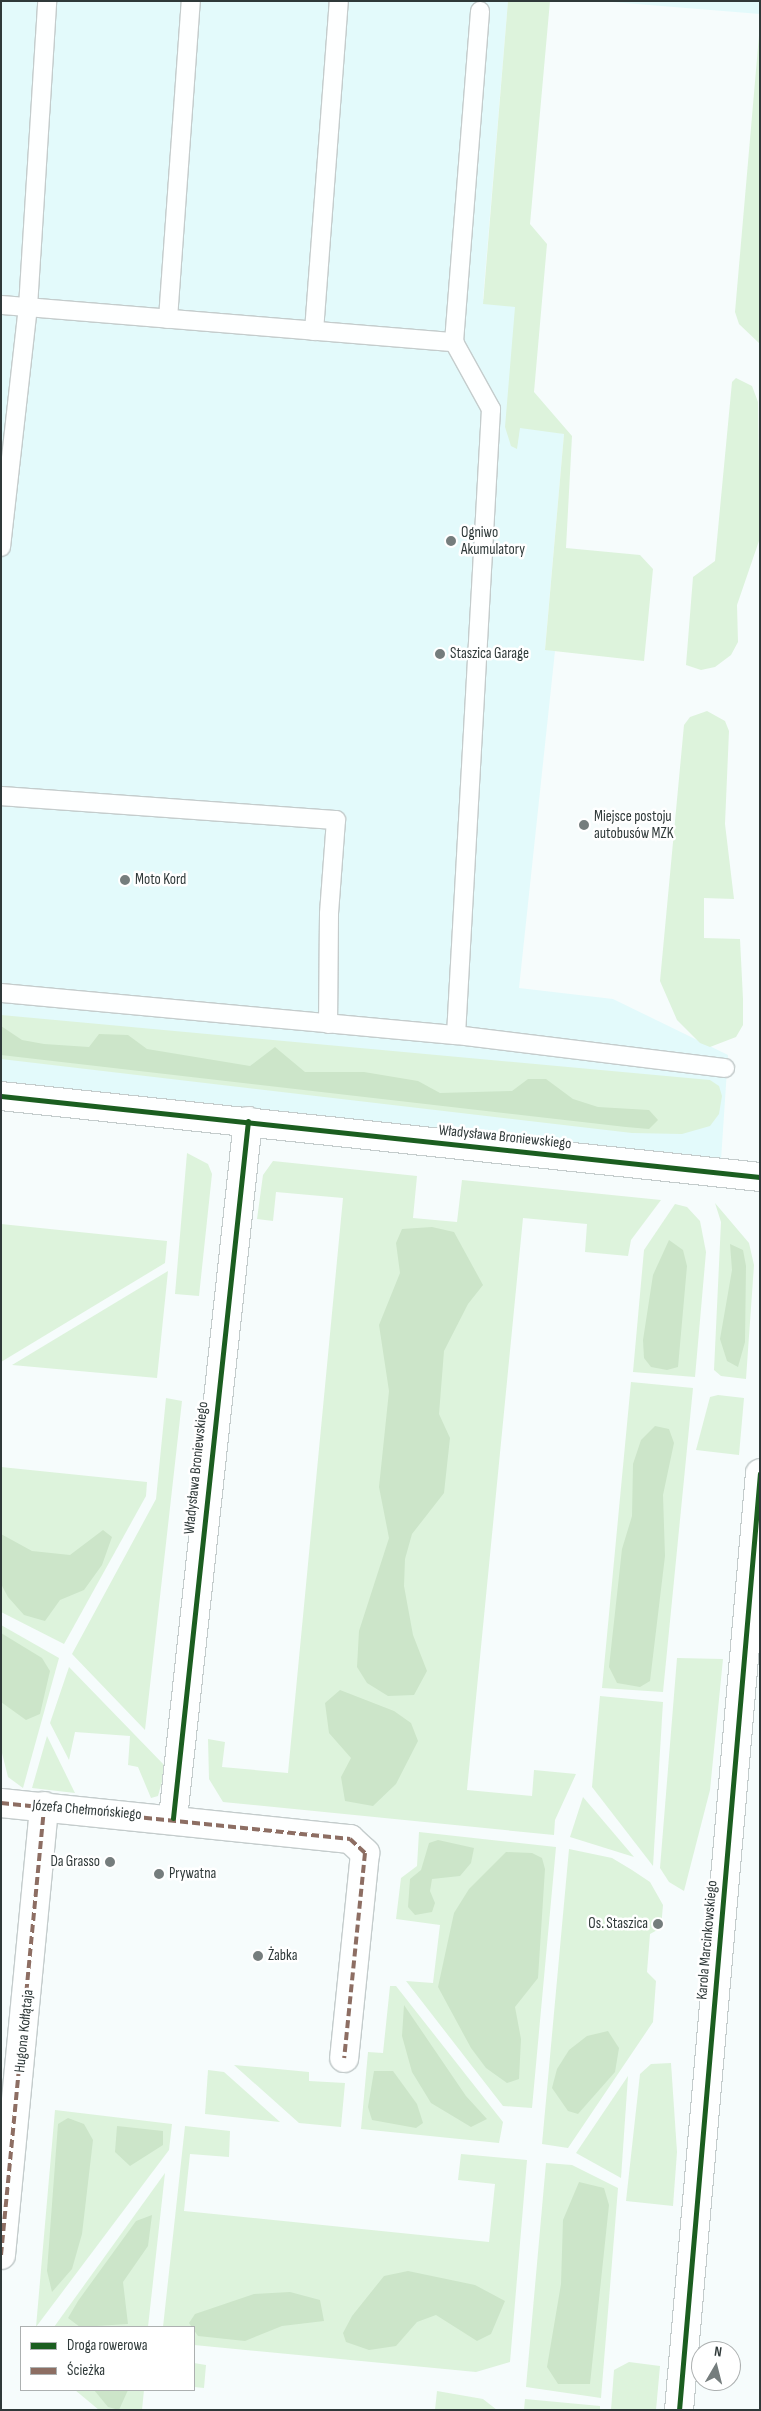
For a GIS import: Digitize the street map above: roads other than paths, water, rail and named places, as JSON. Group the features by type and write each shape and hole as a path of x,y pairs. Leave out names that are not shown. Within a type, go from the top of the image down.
{"street":[{"name":"Władysława Broniewskiego","path":"1,1096 760,1177"},
{"name":"Władysława Broniewskiego","path":"173,1818 248,1121"},
{"name":"Karola Marcinkowskiego","path":"679,2410 760,1473"},
{"name":"Józefa Chełmońskiego","path":"1,1803 173,1818 350,1839 365,1853 344,2058"},
{"name":"Hugona Kołłątaja","path":"1,2255 44,1806"}],"lane":[{"path":"1,547 28,307 47,1"},
{"path":"168,319 190,1"},
{"path":"314,331 339,1"},
{"path":"456,1035 491,409 454,342 480,11"},
{"path":"1,305 454,342"},
{"path":"1,796 336,820 329,914 328,1024"},
{"path":"1,993 456,1035 725,1068"}],"place":[{"name":"Ogniwo Akumulatory","path":"451,541"},
{"name":"Staszica Garage","path":"440,654"},
{"name":"Miejsce postoju autobusów MZK","path":"584,825"},
{"name":"Moto Kord","path":"125,880"},
{"name":"Da Grasso","path":"110,1862"},
{"name":"Prywatna","path":"159,1874"},
{"name":"Os. Staszica","path":"658,1924"},
{"name":"Żabka","path":"258,1956"}]}
